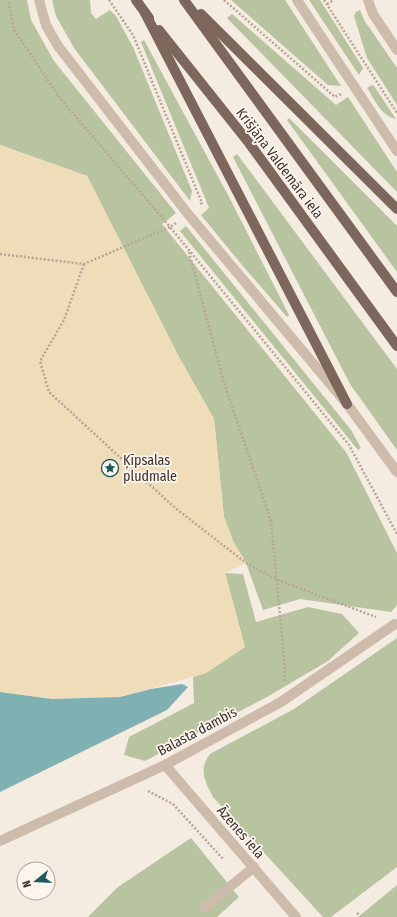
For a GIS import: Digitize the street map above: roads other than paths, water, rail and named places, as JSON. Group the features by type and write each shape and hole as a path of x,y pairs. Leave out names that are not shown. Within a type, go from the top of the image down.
{"main road":[{"name":"Krišjāņa Valdemāra iela","path":"136,0 250,143 397,346"},
{"path":"185,0 397,209"},
{"name":"Krišjāņa Valdemāra iela","path":"185,0 397,292"},
{"path":"145,12 347,404"}],"street":[{"path":"39,0 46,25 58,46 188,214 347,404 397,472"},
{"path":"297,0 394,140 397,151"},
{"path":"368,0 373,14 397,50"},
{"name":"Balasta dambis","path":"0,842 164,765 281,702 395,624"},
{"name":"Āzenes iela","path":"164,765 296,917"},
{"path":"204,908 254,868"}],"water":[{"path":"182,684 188,687 167,710 0,792 0,692 52,699 120,697 151,689"}],"place":[{"name":"Ķīpsalas pludmale","path":"110,468"}]}
